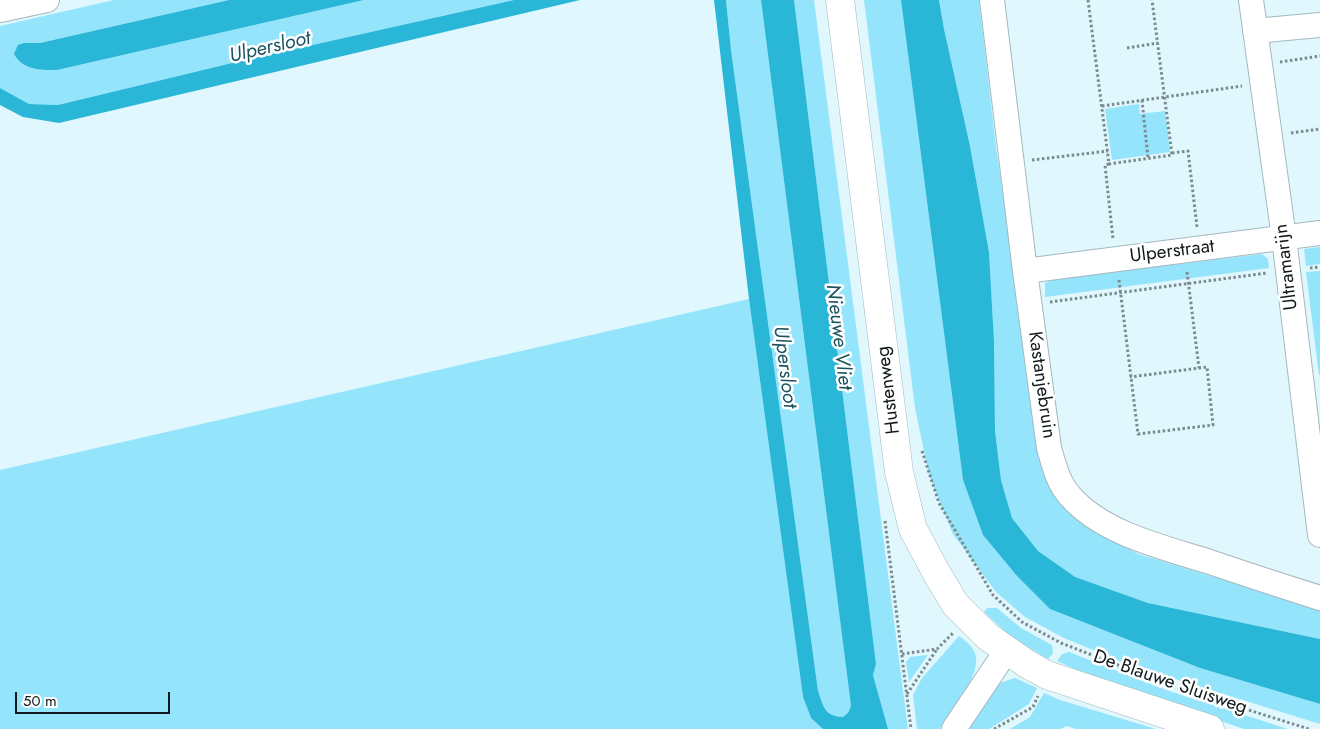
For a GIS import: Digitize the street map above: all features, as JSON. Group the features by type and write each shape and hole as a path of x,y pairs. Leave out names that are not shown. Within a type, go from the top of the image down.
{"main road":[{"name":"Hustenweg","path":"840,0 899,472 913,529 955,604 988,637 1007,650"},
{"name":"De Blauwe Sluisweg","path":"1007,650 1047,675 1210,729"}],"street":[{"path":"0,10 47,0"},
{"name":"Kastanjebruin","path":"992,0 1029,304 1049,448 1056,472 1070,496 1097,520 1127,534 1174,551 1320,598"},
{"name":"Ultramarijn","path":"1251,0 1284,238 1320,535"},
{"path":"1255,31 1320,25"},
{"name":"Ulperstraat","path":"1025,271 1320,233"},
{"path":"954,729 1007,650"}],"path":[{"path":"1088,0 1109,164"},
{"path":"1152,0 1172,153"},
{"path":"1127,48 1158,44"},
{"path":"1102,106 1165,97 1261,74 1320,56"},
{"path":"1142,100 1148,158"},
{"path":"1269,136 1320,130"},
{"path":"1011,162 1108,151"},
{"path":"1130,377 1207,367 1213,425 1138,434 1130,377 1105,165 1188,151 1192,250 1188,283 1199,368"},
{"name":"Ulperstraat","path":"1029,304 1320,266"},
{"name":"Hustenweg","path":"920,445 939,503 993,595 1022,622 1061,643"},
{"name":"De Blauwe Sluisweg","path":"1061,643 1172,686 1308,729"},
{"path":"907,695 937,649"},
{"path":"902,654 911,729"}],"shaded area":[{"path":"114,0 229,0 40,43 24,43 57,70 364,0 514,0 232,63 58,105 29,104 0,88 0,26"},
{"path":"229,0 364,0 57,70 32,68 22,63 14,54 18,45 24,43 40,43"},
{"path":"514,0 580,0 59,123 23,117 0,105 0,88 29,104 58,105 232,63"},
{"path":"714,0 726,0 731,50 818,691 828,713 843,717 848,713 851,706 761,0 794,0 876,664 873,675 888,729 823,729 811,718 803,697 749,299"},
{"path":"726,0 761,0 851,706 844,717 832,715 826,710 818,691 731,50"},
{"path":"794,0 814,0 908,729 888,729 873,675 876,664"},
{"path":"864,0 901,0 963,480 983,535 1017,576 1050,609 1200,668 1320,704 1320,724 1127,664 1064,638 1025,617 996,592 953,534 929,475 915,408"},
{"path":"901,0 939,0 970,146 989,252 994,341 995,431 1001,480 1012,518 1038,551 1075,577 1148,603 1320,639 1320,704 1200,668 1050,609 1017,576 983,535 963,480"},
{"path":"939,0 979,0 996,147 1039,448 1100,533 1138,554 1320,609 1320,639 1148,603 1074,577 1038,551 1012,518 1001,480 995,431 994,341 989,252 970,146"},
{"path":"1139,104 1140,114 1165,111 1170,152 1112,160 1105,109"},
{"path":"1320,247 1320,264 1306,266 1304,249"},
{"path":"1262,254 1268,259 1269,268 1045,297 1045,283 1054,279"},
{"path":"1320,271 1320,375 1319,375 1306,272"},
{"path":"749,299 803,697 811,718 823,729 0,729 0,470"},
{"path":"987,608 997,608 1021,628 1052,645 1053,653 1048,659 1011,637 984,612"},
{"path":"959,636 972,648 976,657 976,665 969,684 940,729 917,729 913,695 922,678"},
{"path":"1069,652 1169,691 1288,729 1244,729 1090,676 1057,661 1062,654"},
{"path":"928,655 909,682 906,662 910,657"},
{"path":"1015,678 1037,688 1029,704 989,729 965,729 986,697 1000,683"},
{"path":"1044,693 1060,700 1156,729 1076,729 1067,726 1060,729 1010,729 1030,717"}],"water label":[{"name":"Ulpersloot","path":"270,48"},
{"name":"Nieuwe Vliet","path":"838,337"},
{"name":"Ulpersloot","path":"784,367"}]}
